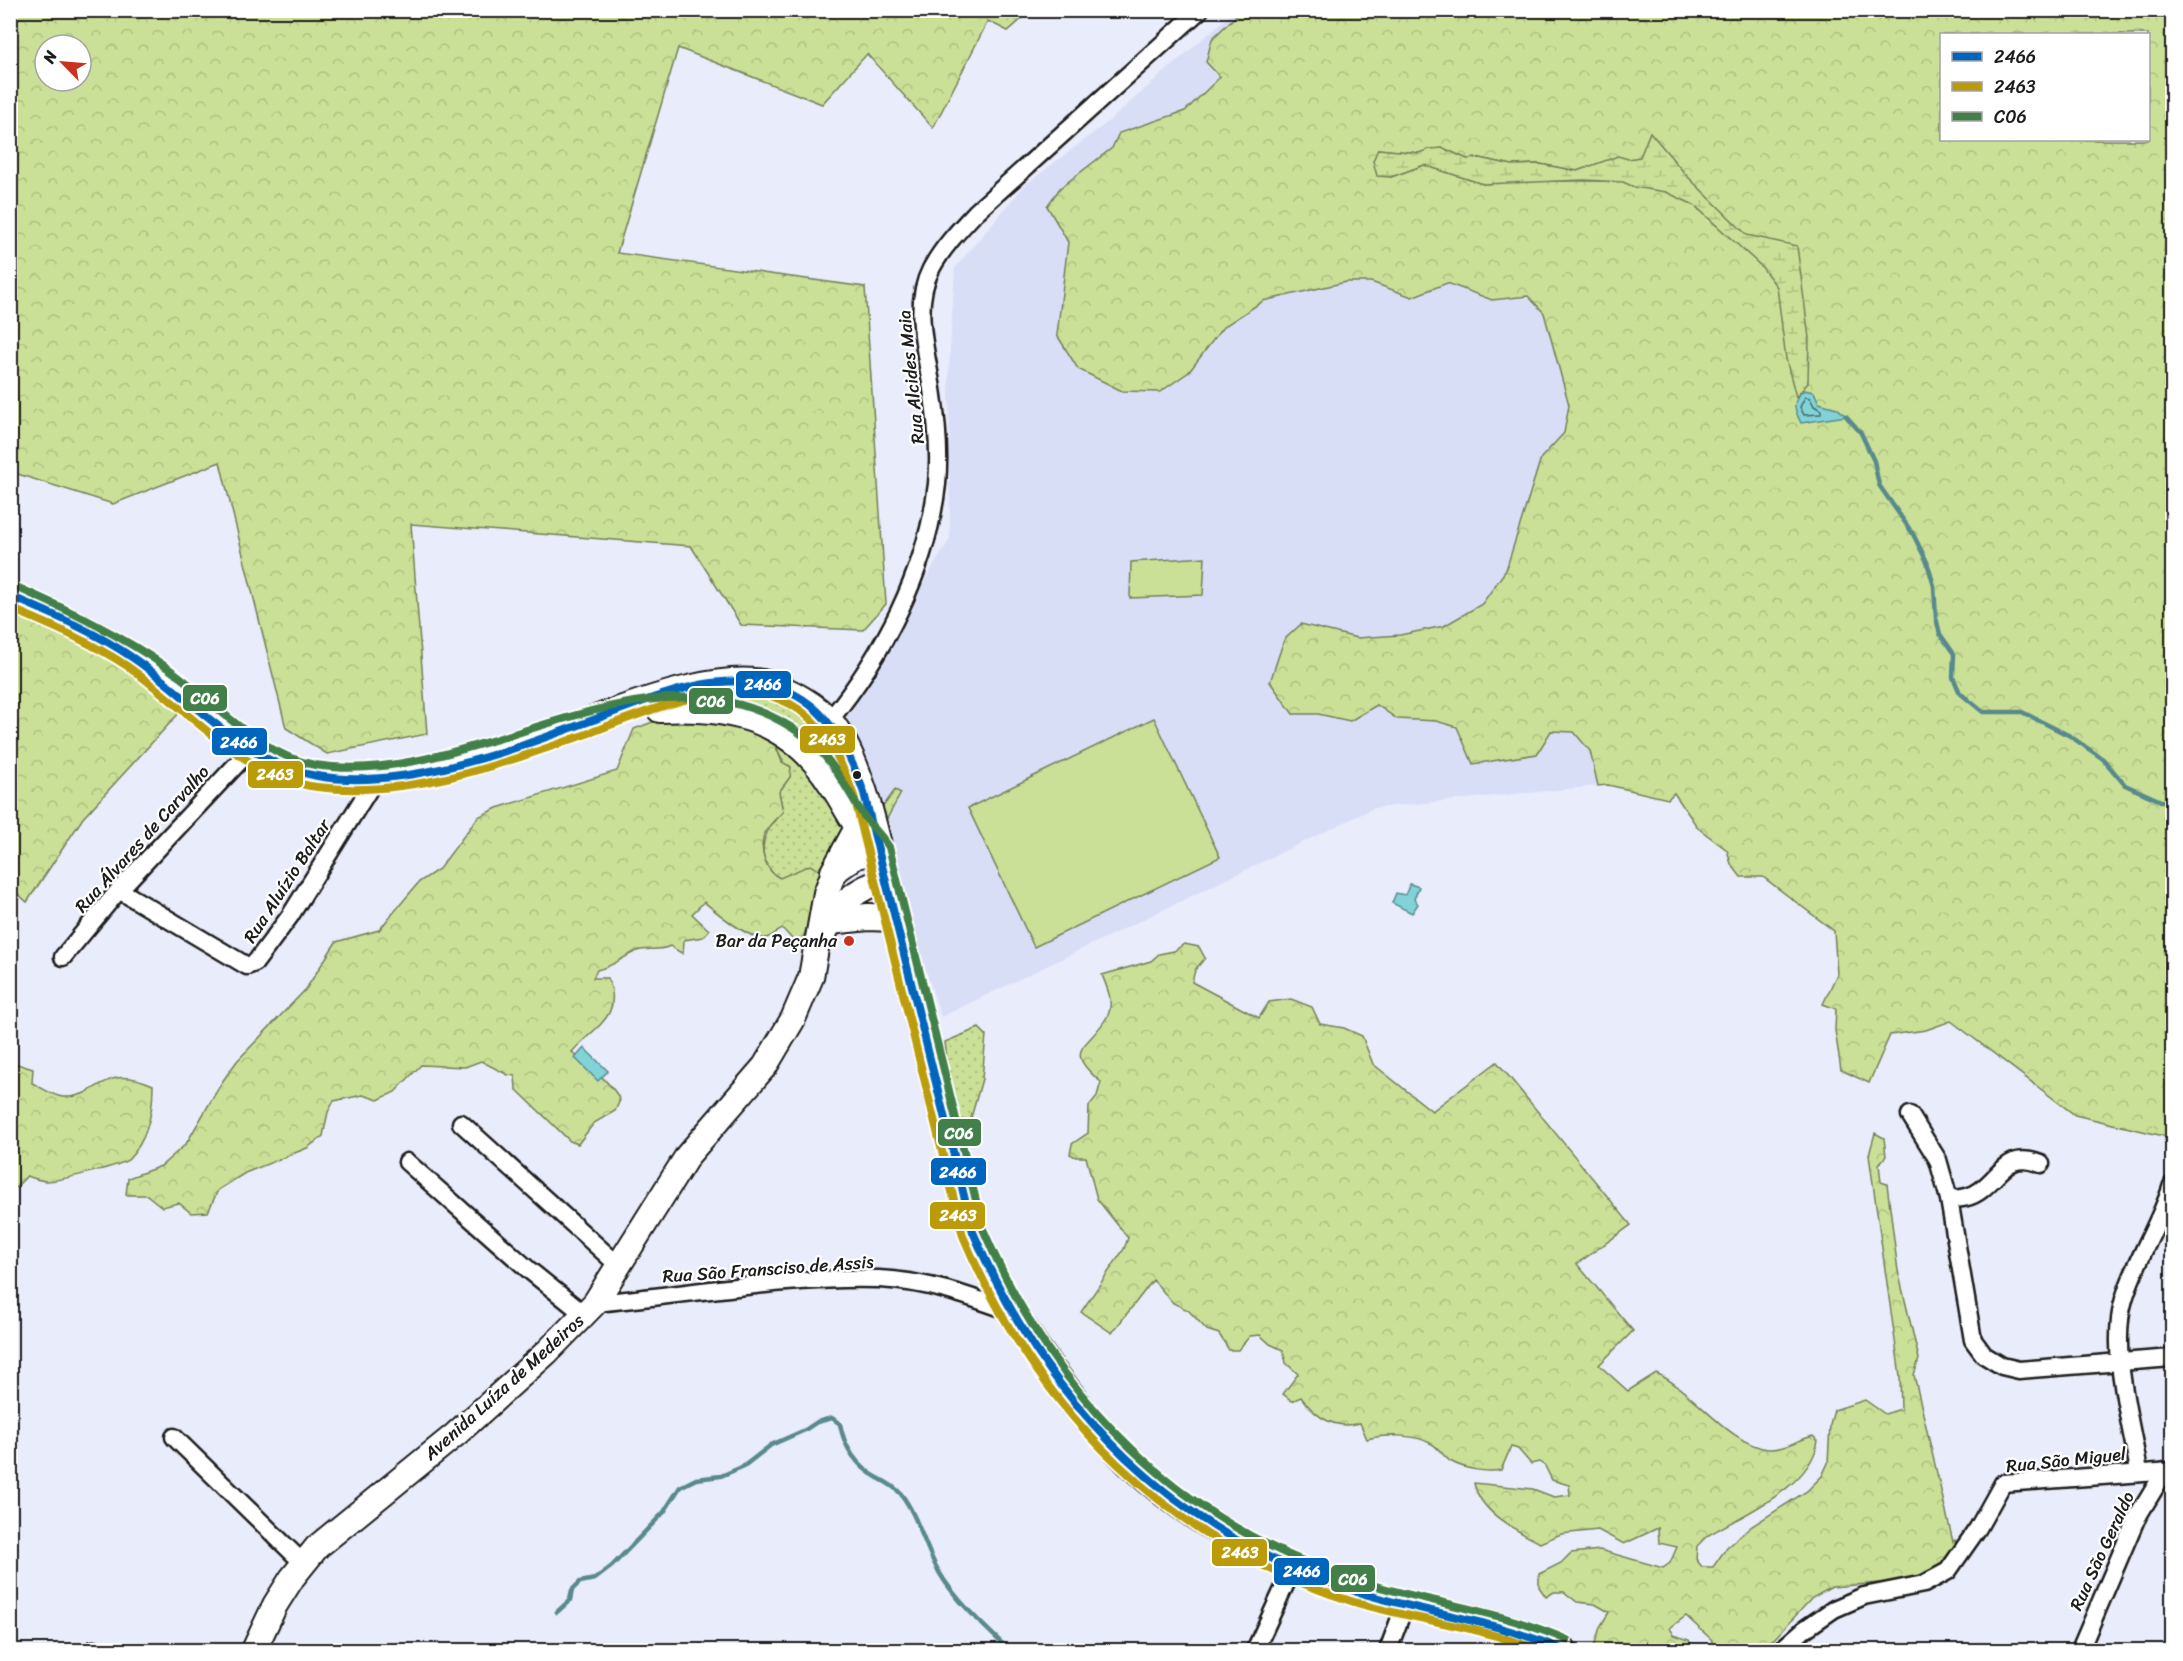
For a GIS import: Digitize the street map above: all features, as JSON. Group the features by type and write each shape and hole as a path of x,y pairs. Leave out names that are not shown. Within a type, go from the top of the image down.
{"main road":[{"path":"10,596 61,618 129,655 166,680 252,748 282,765 312,775 341,779 376,778 465,760 580,725 659,696 754,682 791,694 829,721 856,772 879,851 973,1232 988,1268 1012,1312 1064,1386 1130,1463 1198,1517 1292,1570 1405,1605 1470,1617 1563,1650"},
{"path":"580,725 656,709 700,707 739,713 778,731 812,758 831,782 858,828 879,851"},
{"path":"834,872 858,828"},
{"path":"830,921 868,917 894,918"}],"street":[{"name":"Rua Alcides Maia","path":"829,721 873,663 887,635 913,575 933,509 939,457 921,316 923,292 931,270 947,245 976,212 1200,10"},
{"name":"Rua Álvares de Carvalho","path":"63,957 119,890 252,748"},
{"name":"Rua Aluízio Baltar","path":"119,890 225,955 247,966 255,963 290,916 376,778"},
{"path":"818,947 824,904 834,872 856,856 879,851"},
{"path":"818,947 830,921 853,893 869,884 886,880"},
{"name":"Avenida Luíza de Medeiros","path":"254,1650 275,1605 303,1563 323,1541 456,1434 590,1309 688,1155 765,1065 793,1019 811,977 818,947"},
{"path":"1910,1115 1938,1160 1949,1199 1968,1319 1973,1340 1984,1355 2002,1366 2019,1370 2172,1358"},
{"path":"461,1123 618,1265"},
{"path":"1949,1199 1972,1196 2012,1162 2032,1160 2041,1164"},
{"path":"407,1162 529,1270 590,1309"},
{"path":"2139,1472 2118,1333 2124,1300 2172,1185"},
{"name":"Rua São Fransciso de Assis","path":"590,1309 715,1290 879,1279 954,1292 1012,1312"},
{"path":"174,1437 303,1563"},
{"name":"Rua São Miguel","path":"1781,1650 1805,1629 1834,1609 1864,1596 1924,1584 1948,1571 1978,1528 2003,1483 2169,1471"},
{"name":"Rua São Geraldo","path":"2080,1650 2131,1528 2169,1471"},
{"path":"1255,1650 1292,1570"},
{"path":"1388,1650 1405,1605"}],"shaded area":[{"path":"1234,11 1272,11 1591,156 1608,785 1374,808 941,1017 868,791 845,711 950,539 949,368 955,268 1024,186 1109,121"}],"green space":[{"path":"10,11 1031,11 1008,31 988,21 933,128 867,54 822,104 678,48 617,253 865,287 886,604 863,630 741,625 691,546 411,524 427,734 327,754 286,728 220,462 113,504 11,472"},
{"path":"1241,11 2172,11 2172,1138 2075,1115 1951,1021 1926,1030 1890,1035 1869,1083 1841,1070 1835,1030 1836,1009 1823,1004 1837,974 1834,931 1763,877 1741,877 1731,864 1727,850 1698,828 1674,793 1668,799 1608,785 1598,786 1590,751 1574,732 1551,731 1537,754 1473,764 1457,727 1436,721 1397,719 1377,705 1350,721 1318,714 1293,714 1270,682 1284,640 1301,624 1357,638 1400,635 1444,626 1482,604 1506,570 1541,458 1564,433 1569,405 1544,313 1528,296 1492,300 1447,283 1412,297 1371,282 1346,282 1263,301 1223,327 1189,372 1160,392 1122,391 1078,369 1057,335 1068,242 1047,206 1060,188 1112,148 1119,133 1185,111 1220,77 1206,62 1212,39","holes":["1443,148 1467,159 1480,158 1512,165 1540,164 1577,171 1609,160 1607,181 1517,181 1483,184 1424,165 1391,177 1378,149 1419,153"]},
{"path":"1650,132 1687,176 1747,235 1797,246 1809,338 1808,383 1796,397 1786,359 1777,287 1761,266 1694,205 1666,192 1634,187 1623,182 1584,180 1483,184 1424,165 1391,177 1377,176 1373,161 1378,149 1419,153 1443,148 1467,159 1480,158 1512,165 1540,164 1577,171 1618,156 1628,159 1640,157"},
{"path":"1205,557 1203,595 1130,598 1131,562"},
{"path":"11,606 135,670 180,712 83,818 27,902 18,894 11,900"},
{"path":"756,687 789,705 811,721 827,743 840,778 711,698"},
{"path":"714,718 772,737 782,762 791,767 790,777 779,792 783,812 772,822 764,835 763,854 767,866 780,878 810,865 819,870 818,898 802,942 793,940 783,929 766,938 759,938 743,931 704,902 692,914 709,930 703,937 684,940 683,954 670,946 641,950 597,970 593,978 608,978 612,1003 604,1020 572,1052 606,1081 620,1100 615,1111 594,1123 578,1144 570,1141 516,1089 515,1076 508,1075 481,1061 465,1067 421,1065 395,1092 378,1100 363,1095 334,1101 328,1112 323,1136 307,1148 245,1173 218,1190 208,1212 191,1213 179,1203 162,1207 147,1195 126,1195 128,1178 161,1166 186,1144 237,1061 306,989 336,942 379,930 419,882 439,869 478,817 497,808 617,771 634,729 658,720"},
{"path":"1154,718 1220,857 1034,947 968,808"},
{"path":"772,737 811,765 845,825 817,902 777,878 767,866 764,857 764,841 767,833 783,812 779,792 790,777"},
{"path":"895,790 901,793 884,824 877,815"},
{"path":"1184,944 1199,947 1205,958 1195,970 1192,982 1259,1018 1269,1002 1291,999 1312,1007 1320,1024 1344,1028 1362,1036 1373,1064 1432,1111 1497,1062 1631,1225 1577,1264 1633,1331 1599,1365 1628,1391 1656,1373 1683,1391 1739,1438 1753,1445 1774,1449 1813,1436 1818,1441 1813,1458 1803,1473 1789,1486 1756,1509 1707,1536 1697,1546 1696,1559 1702,1567 1713,1567 1727,1547 1752,1526 1807,1491 1822,1476 1828,1463 1830,1425 1834,1410 1865,1400 1885,1414 1901,1409 1900,1376 1869,1155 1875,1133 1884,1138 1886,1156 1879,1164 1881,1182 1887,1184 1898,1271 1919,1359 1914,1375 1953,1542 1955,1540 1959,1552 1924,1579 1832,1587 1812,1598 1774,1639 1755,1650 1711,1650 1712,1640 1686,1616 1670,1628 1674,1635 1689,1640 1694,1650 1593,1650 1600,1627 1609,1612 1595,1604 1577,1602 1564,1592 1554,1592 1546,1597 1539,1587 1539,1574 1561,1563 1571,1553 1600,1550 1663,1568 1670,1563 1677,1547 1659,1543 1658,1528 1624,1544 1598,1530 1561,1534 1540,1543 1491,1512 1483,1503 1474,1483 1533,1489 1554,1497 1570,1495 1569,1485 1552,1480 1545,1466 1539,1462 1531,1464 1518,1449 1511,1447 1501,1470 1489,1471 1475,1470 1450,1461 1434,1446 1417,1438 1383,1436 1367,1439 1360,1423 1342,1425 1334,1423 1313,1411 1301,1397 1292,1401 1283,1394 1298,1374 1286,1363 1283,1350 1270,1344 1260,1335 1250,1336 1238,1350 1229,1350 1219,1334 1207,1330 1188,1310 1173,1303 1153,1280 1112,1333 1081,1312 1124,1249 1128,1238 1097,1199 1086,1157 1076,1157 1070,1154 1072,1144 1088,1133 1089,1106 1097,1096 1101,1082 1082,1061 1080,1054 1110,1010 1109,995 1102,975 1151,961 1159,954 1174,951"},
{"path":"979,1028 986,1035 982,1079 959,1160 945,1042"},
{"path":"11,1062 33,1069 32,1083 63,1097 86,1093 112,1079 123,1077 153,1085 148,1125 129,1159 103,1169 51,1181 27,1176 11,1192"}],"water":[{"path":"1804,390 1814,392 1819,403 1837,408 1846,416 1801,423 1795,402"},
{"path":"1410,884 1419,887 1414,899 1418,904 1412,913 1392,903 1396,893 1405,895"},
{"path":"584,1048 608,1071 598,1081 575,1058"}],"waterway":[{"path":"1846,416 1861,433 1874,461 1879,485 1913,534 1927,562 1934,586 1936,618 1940,634 1954,654 1953,677 1960,693 1983,712 2022,712 2070,736 2103,759 2125,785 2161,801 2172,802"},
{"path":"557,1612 570,1600 572,1590 580,1582 595,1579 612,1566 664,1512 680,1487 696,1479 721,1476 744,1466 771,1445 817,1422 832,1418 840,1424 848,1448 858,1462 901,1494 912,1512 934,1563 953,1593 1009,1650"}],"transit line":[{"name":"C06","path":"14,586 132,645 169,669 255,739 294,759 315,765 376,767 438,756 626,703 687,697 747,706 804,736 830,763 864,816 889,847 983,1229 1013,1291 1047,1348 1087,1401 1132,1449 1182,1492 1237,1528 1297,1559 1362,1582 1491,1614 1567,1640"},
{"name":"2466","path":"10,596 73,624 119,649 155,674 242,744 291,769 317,776 351,779 385,778 457,765 528,744 657,696 702,685 724,682 769,685 788,691 805,701 819,712 841,741 864,793 973,1232 1003,1295 1039,1354 1079,1408 1125,1457 1176,1500 1231,1537 1292,1568 1358,1592 1487,1624 1563,1650"},
{"name":"2463","path":"10,608 55,627 113,657 149,683 216,738 264,770 290,781 317,787 384,788 451,777 517,758 672,703 722,693 745,692 767,695 785,701 800,710 813,721 833,748 854,796 963,1236 994,1300 1030,1360 1071,1414 1117,1464 1169,1507 1225,1545 1287,1577 1354,1602 1470,1629 1538,1650"}],"place":[{"name":"Bar da Peçanha","path":"849,941"}]}
